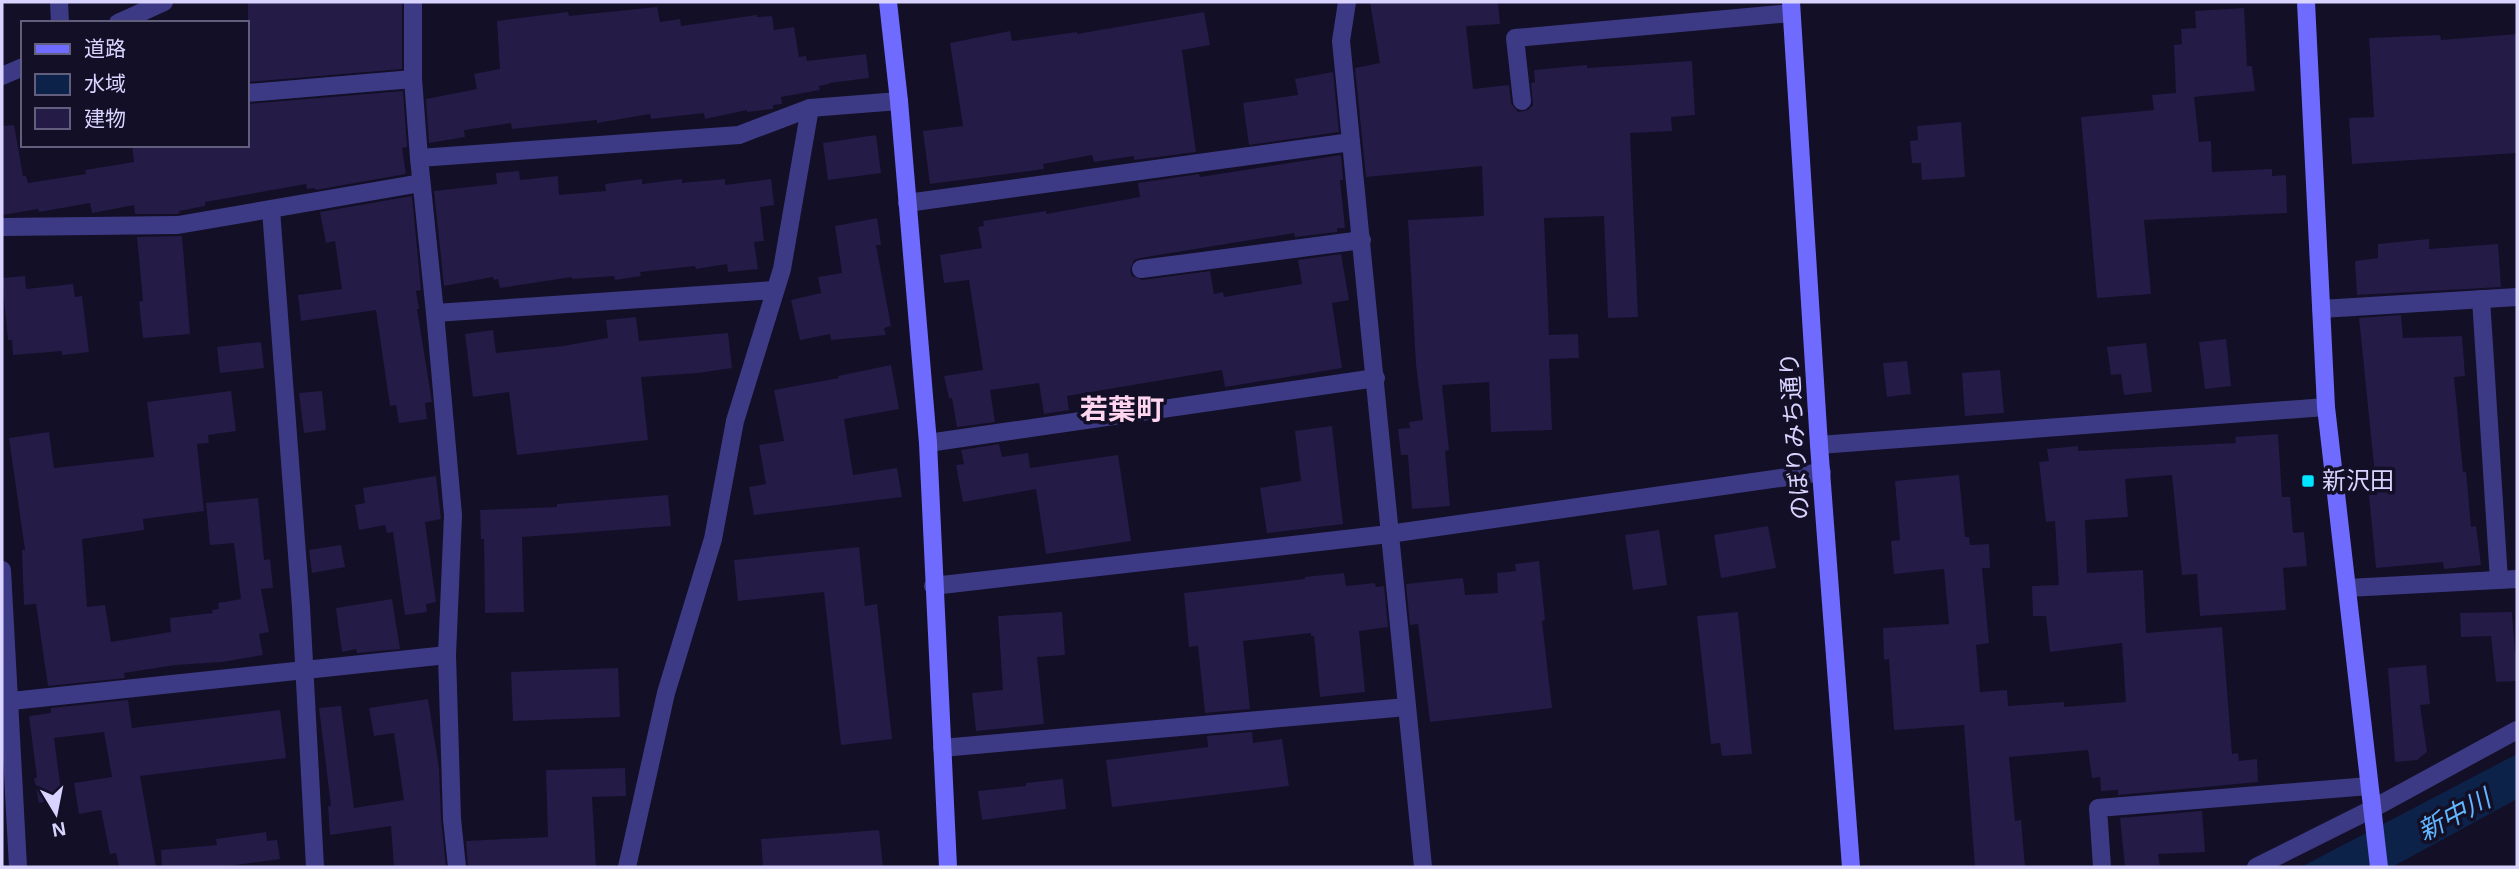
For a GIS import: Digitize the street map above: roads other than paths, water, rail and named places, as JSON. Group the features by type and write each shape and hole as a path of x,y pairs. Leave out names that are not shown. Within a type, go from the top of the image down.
{"street":[{"path":"59,2 60,21"},
{"path":"122,21 164,2"},
{"path":"413,2 419,158 453,515 447,655 452,819 457,867"},
{"path":"888,2 928,443 948,867"},
{"path":"1347,2 1341,41 1423,867"},
{"path":"2306,2 2326,407 2379,867"},
{"path":"1522,101 1515,38 1791,7"},
{"name":"のぼりみち通り","path":"1791,7 1819,445 1851,867"},
{"path":"2,76 21,68"},
{"path":"248,93 414,79"},
{"path":"419,158 739,135 810,108 899,101"},
{"path":"627,867 666,693 713,539 735,421 782,269 810,108"},
{"path":"907,203 1352,142"},
{"path":"2,227 178,225 421,183"},
{"path":"271,210 301,607 315,867"},
{"path":"1141,269 1362,240"},
{"path":"435,313 775,290"},
{"path":"2321,309 2517,297"},
{"path":"2347,588 2508,579 2481,299"},
{"path":"928,443 1376,378"},
{"path":"1819,445 2326,407"},
{"path":"933,586 1389,534 1822,472"},
{"path":"2,570 9,826 18,867"},
{"path":"5,702 447,655"},
{"path":"942,748 1406,707"},
{"path":"2256,867 2372,809 2517,730"},
{"path":"2102,867 2098,808 2369,786"}],"water":[{"name":"新中川","path":"2517,754 2517,799 2392,867 2301,867"}],"place":[{"name":"新沢田","path":"2308,481"}],"district":[{"name":"若葉町","path":"1122,409"}]}
